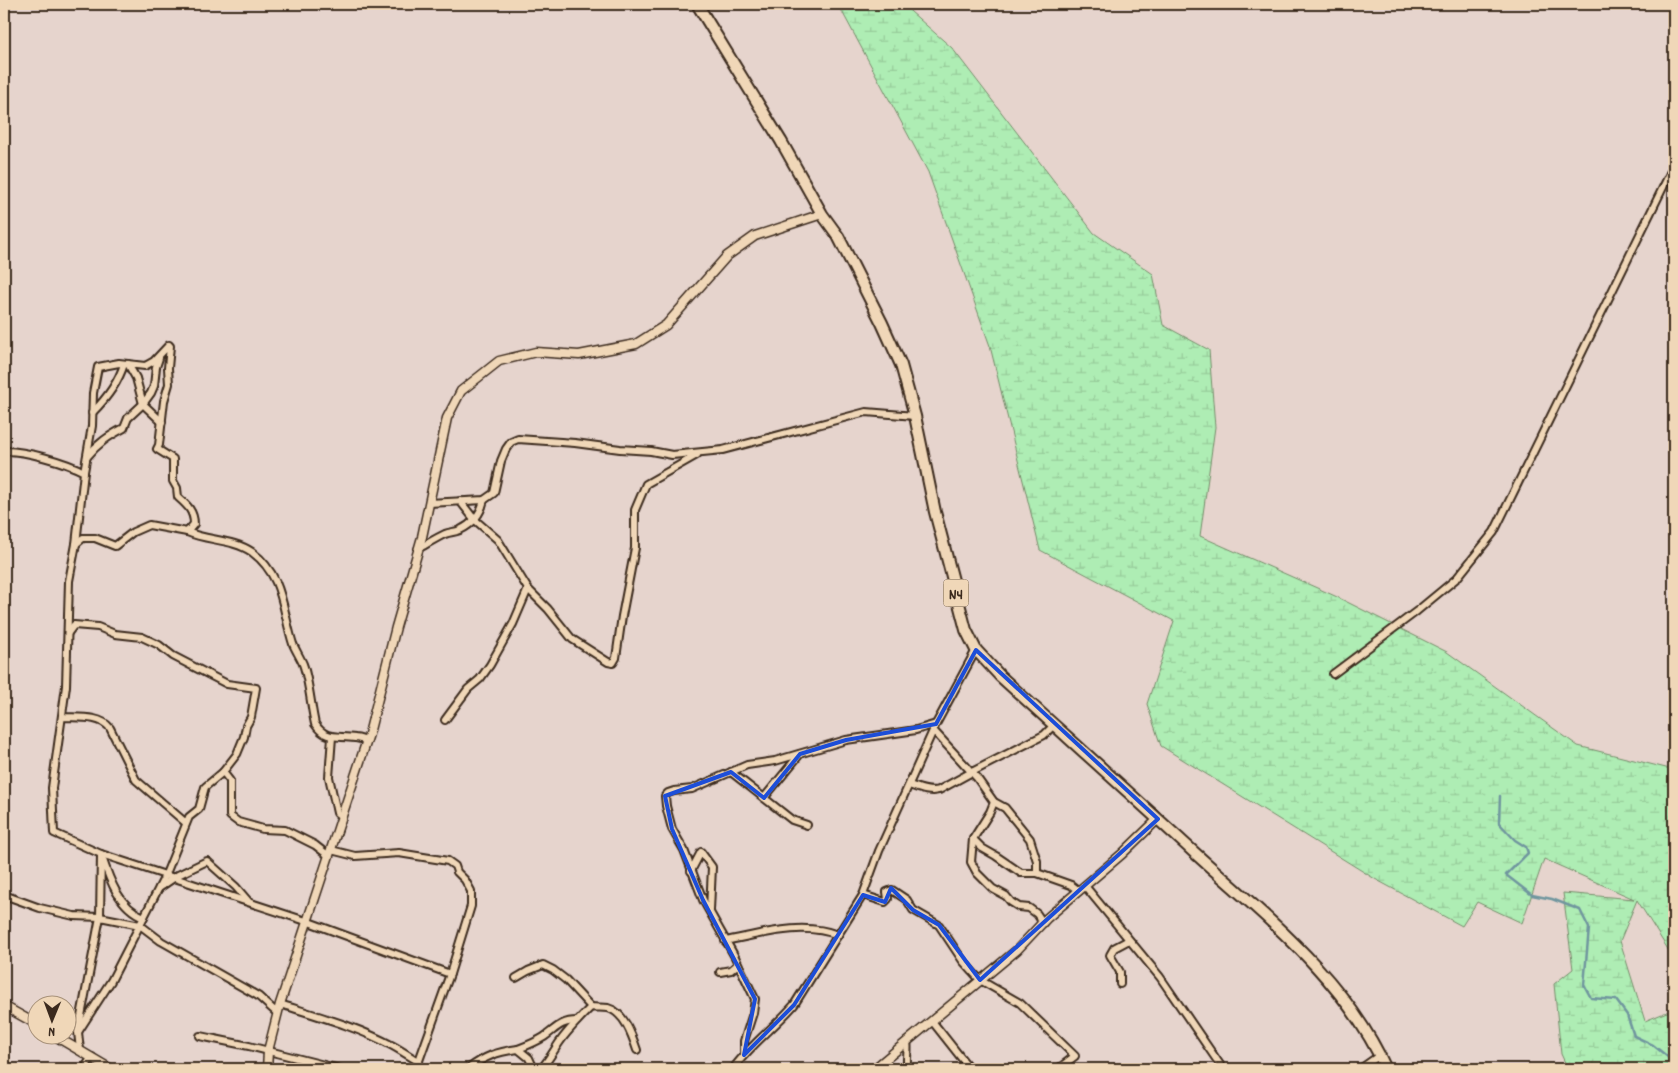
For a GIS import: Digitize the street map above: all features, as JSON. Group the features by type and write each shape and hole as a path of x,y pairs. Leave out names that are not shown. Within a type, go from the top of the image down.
{"highway":[{"name":"N4","path":"698,4 781,141 822,214 838,236 901,365 915,416 935,512 966,630 976,650 1000,676 1285,934 1330,981 1350,1007 1380,1055 1386,1069"}],"street":[{"path":"1333,674 1417,612 1457,578 1494,532 1674,165"},
{"path":"267,1069 268,1051 277,1013 367,741 418,549 447,418 462,391 499,361 536,352 579,356 636,344 666,325 727,256 755,236 822,214"},
{"path":"187,532 194,524 194,518 189,506 178,497 173,481 173,459 157,448 159,445 164,401 169,384 170,346 168,345 150,364 144,366 126,364 98,367 93,393 92,426 85,460 76,544 69,581 66,686 52,788 54,833 101,854 306,921 450,974"},
{"path":"85,460 97,444 124,428 128,418 148,399 154,386 154,372 160,355"},
{"path":"126,364 136,378 143,404 162,422"},
{"path":"92,413 107,397 126,364"},
{"path":"429,503 484,500 494,493 501,461 506,449 511,442 518,438 575,442 620,450 651,451 672,455 698,454 723,450 866,412 915,416"},
{"path":"4,451 12,450 60,462 84,472"},
{"path":"460,501 474,518 498,540 528,590 548,609 572,639 608,662 613,663 616,658 622,616 636,548 635,510 646,484 698,454"},
{"path":"418,549 444,534 460,530 481,510 484,500"},
{"path":"76,544 83,538 95,538 115,546 133,532 150,526 187,532 239,545 252,552 266,565 277,584 284,604 293,644 304,666 314,724 319,731 332,738 356,738 367,741"},
{"path":"445,720 468,689 480,679 490,665 513,624 528,590"},
{"path":"68,633 74,624 98,627 115,634 142,637 159,645 173,656 227,684 256,688 251,717 237,754 224,772 205,787 199,809 189,817 166,874 111,981 78,1032"},
{"path":"733,1069 744,1055 794,1005 862,895 879,851 935,727 976,650"},
{"path":"62,717 106,722 136,780 186,823"},
{"path":"909,784 934,792 1038,739 1054,725"},
{"path":"744,1055 744,1041 753,1014 755,999 703,900 684,850 672,829 665,796 674,791 692,789 747,765 775,761 846,740 935,727"},
{"path":"935,727 994,802 1005,808 1030,839 1037,861 1038,873"},
{"path":"332,738 329,777 337,813 342,817"},
{"path":"764,798 800,754"},
{"path":"224,772 230,781 230,816 238,822 263,829 285,830 330,853 355,856 399,853 448,861 455,866 465,880 471,891 471,906 450,974 416,1069"},
{"path":"731,772 792,820 807,825"},
{"path":"994,802 973,840 972,862 977,873 993,890 1006,896 1019,907 1029,908 1043,923"},
{"path":"874,1069 1017,950 1043,923 1122,854 1158,819"},
{"path":"973,840 1021,873 1038,873 1082,889 1129,940 1160,978 1223,1069"},
{"path":"691,872 700,852 712,867 710,912"},
{"path":"80,1050 78,1032 100,917 101,854"},
{"path":"101,854 107,873 120,898 133,913 144,917"},
{"path":"158,889 194,866 207,861 236,887 249,902"},
{"path":"862,895 885,902 887,901 887,892 892,890 907,900 913,910 939,925 963,961 980,980 1020,1003 1075,1056 1058,1069"},
{"path":"4,895 40,908 74,916 100,917 140,925 161,941 258,996 277,1013"},
{"path":"725,941 798,928 838,935"},
{"path":"1120,984 1120,972 1110,955 1114,948 1129,940"},
{"path":"720,972 731,970 738,964"},
{"path":"516,978 543,965 553,970 591,1008"},
{"path":"280,1004 378,1038 419,1062"},
{"path":"4,1006 28,1019"},
{"path":"541,1069 577,1021 591,1008 609,1008 624,1019 632,1034 637,1050"},
{"path":"468,1069 480,1059 500,1052 518,1049 545,1037 555,1028 570,1021 577,1021"},
{"path":"932,1021 970,1069"},
{"path":"200,1036 340,1069"},
{"path":"907,1042 906,1063 908,1069"},
{"path":"73,1046 111,1069"},
{"path":"518,1049 529,1058 534,1069"},
{"path":"1360,1069 1380,1055"},
{"path":"84,1069 92,1057"}],"highlighted area":[{"path":"976,650 1158,819 980,980 939,925 913,910 891,888 885,902 863,895 794,1005 744,1055 755,999 703,900 672,829 665,796 731,772 764,798 800,754 846,740 936,724"}],"green space":[{"path":"838,4 902,4 952,48 1094,233 1153,274 1163,325 1209,350 1215,427 1200,536 1335,596 1447,652 1578,746 1674,770 1674,959 1637,900 1620,941 1645,1021 1674,1009 1674,1069 1568,1069 1561,1054 1554,984 1573,969 1563,893 1634,899 1544,859 1522,923 1477,902 1462,926 1375,879 1161,746 1147,704 1174,621 1040,550 990,346 928,172"}],"waterway":[{"path":"1500,796 1499,823 1515,840 1526,847 1528,853 1506,875 1532,895 1552,899 1580,910 1589,928 1584,985 1591,998 1616,1000 1627,1015 1634,1036 1653,1045 1674,1062"}]}
